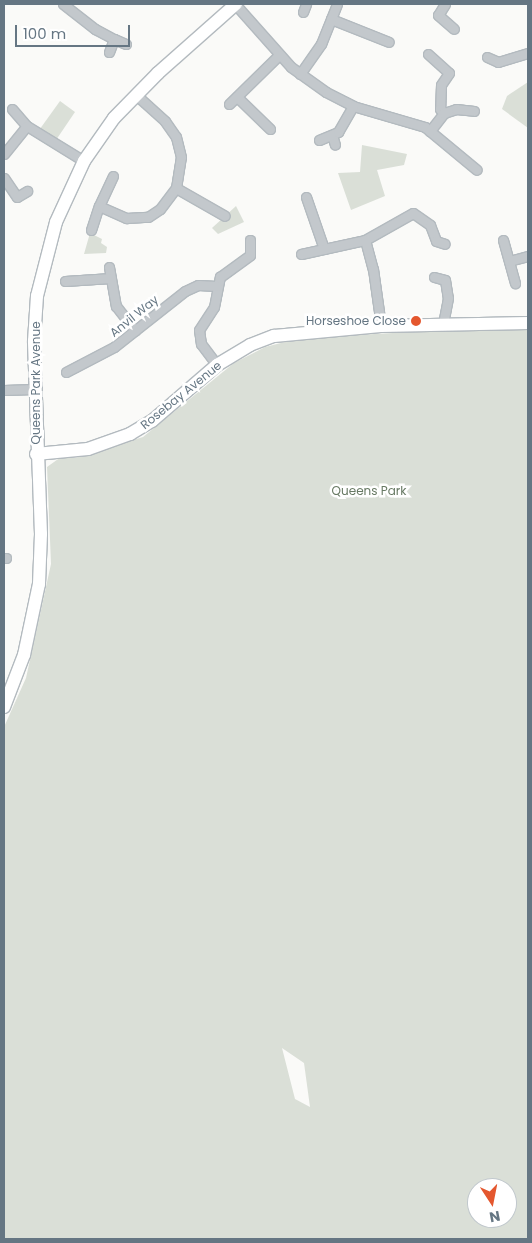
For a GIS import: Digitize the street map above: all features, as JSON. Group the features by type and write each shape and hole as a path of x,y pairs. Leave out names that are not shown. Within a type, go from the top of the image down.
{"street":[{"path":"63,4 90,26 126,44"},
{"path":"236,4 279,55 300,74 353,106 430,131 477,170"},
{"name":"Queens Park Avenue","path":"4,707 24,655 39,584 41,534 34,389 35,320 44,263 62,207 84,161 136,94 236,4"},
{"path":"300,74 321,44 337,4"},
{"path":"445,4 438,15 454,29"},
{"path":"331,19 389,42"},
{"path":"109,52 114,39"},
{"path":"487,58 498,62 528,53"},
{"path":"428,54 449,73 441,85 440,109 444,114"},
{"path":"229,104 279,55"},
{"path":"99,206 126,218 148,217 160,209 176,188 181,157 176,137 165,121 136,94"},
{"path":"237,97 270,129"},
{"path":"319,140 332,136 344,126 353,106"},
{"path":"430,131 444,114 456,109 474,111"},
{"path":"12,110 27,126 84,161"},
{"path":"4,154 27,126"},
{"path":"332,136 335,145"},
{"path":"91,230 99,206 113,176"},
{"path":"4,178 16,197 27,191"},
{"path":"176,188 225,216"},
{"path":"306,196 324,249"},
{"path":"301,254 365,240 413,213 430,226 436,241 445,244"},
{"path":"217,365 201,344 200,330 214,307 217,286 226,270 250,255 250,240"},
{"path":"365,240 381,326"},
{"path":"503,240 514,283"},
{"path":"509,261 528,256"},
{"path":"109,267 116,306 135,330"},
{"path":"434,276 445,280 448,298 443,324"},
{"path":"65,280 111,278"},
{"name":"Anvil Way","path":"66,372 110,350 185,291 198,285 217,286"},
{"name":"Rosebay Avenue","path":"36,454 88,449 130,434 152,421 217,365 250,345 274,336 381,326 528,323"},
{"path":"4,390 34,389"}],"green space":[{"path":"528,82 528,128 502,109 507,96"},
{"path":"60,101 75,112 54,143 37,133"},
{"path":"362,145 407,154 404,165 377,170 385,196 351,210 338,173 360,172"},
{"path":"236,206 244,222 218,234 212,228"},
{"path":"90,233 102,239 101,243 107,247 106,253 84,254"},
{"name":"Queens Park","path":"466,329 528,329 528,1239 4,1239 4,727 26,678 51,564 47,467 61,457 75,458 143,437 234,363 265,347 301,338","holes":["282,1048 304,1063 310,1107 295,1099"]}],"place":[{"name":"Horseshoe Close","path":"416,321"}]}
